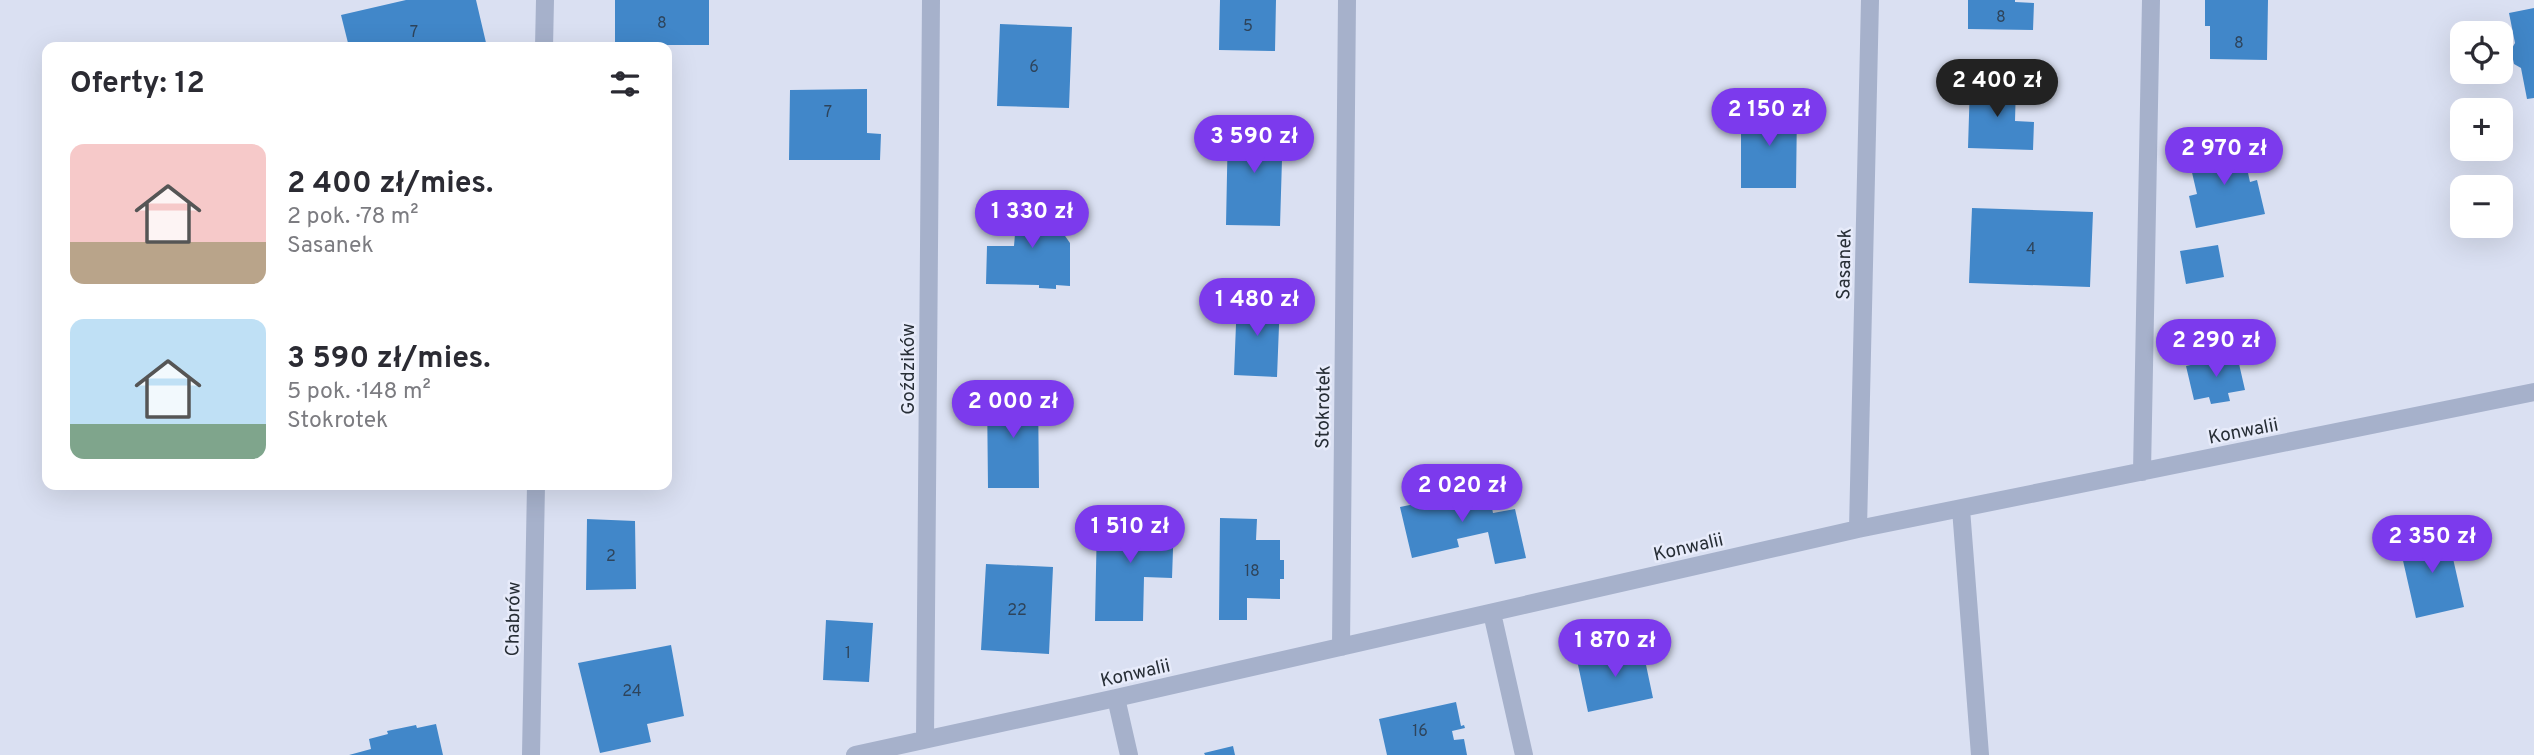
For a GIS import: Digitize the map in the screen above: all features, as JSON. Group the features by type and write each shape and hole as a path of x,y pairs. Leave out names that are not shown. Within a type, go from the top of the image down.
{"street":[{"path":"544,42 545,0"},
{"name":"Goździków","path":"925,739 931,0"},
{"name":"Stokrotek","path":"1341,647 1347,0"},
{"name":"Sasanek","path":"1858,529 1870,0"},
{"path":"2142,471 2151,0"},
{"name":"Konwalii","path":"855,755 1858,529 2534,392"},
{"name":"Chabrów","path":"531,755 536,490"},
{"path":"1961,509 1980,755"},
{"path":"1492,613 1524,755"},
{"path":"1116,698 1129,755"}],"building":[{"path":"406,0 476,0 486,42 348,42 341,15"},
{"path":"615,0 709,0 709,45 615,42"},
{"path":"1220,0 1276,0 1275,51 1219,50"},
{"path":"1968,0 2015,0 2034,3 2033,30 1968,29"},
{"path":"2205,0 2268,0 2267,60 2210,59 2210,26 2205,26"},
{"path":"2534,8 2534,98 2527,99 2521,68 2514,64 2513,21 2511,21 2509,13"},
{"path":"1000,24 1072,27 1069,108 997,106"},
{"path":"1970,83 2016,84 2015,121 2034,122 2033,150 1968,148"},
{"path":"867,89 867,133 881,134 880,160 789,160 790,90"},
{"path":"1741,109 1797,109 1796,188 1741,188"},
{"path":"1228,124 1283,126 1280,226 1226,225"},
{"path":"2241,141 2250,182 2257,180 2265,214 2196,228 2189,196 2197,194 2190,164 2201,162 2199,150"},
{"path":"1008,205 1058,206 1058,226 1070,243 1070,286 1056,285 1056,289 1039,288 1039,285 986,284 987,246 1014,246 1015,234 1008,234"},
{"path":"1972,208 2093,212 2090,287 1969,283"},
{"path":"2218,245 2224,277 2186,284 2180,251"},
{"path":"1237,299 1280,300 1277,377 1234,375"},
{"path":"2237,355 2245,390 2228,393 2230,401 2211,404 2209,397 2194,400 2186,366"},
{"path":"1038,391 1039,488 988,488 987,392"},
{"path":"1486,480 1493,513 1515,509 1526,558 1495,564 1488,532 1457,539 1459,547 1412,558 1400,507 1444,498 1442,491"},
{"path":"1220,518 1257,519 1256,540 1280,540 1284,579 1280,579 1280,599 1247,598 1247,620 1219,620"},
{"path":"587,519 635,521 636,589 586,590"},
{"path":"1097,520 1174,521 1172,578 1144,577 1143,621 1095,621"},
{"path":"2447,532 2464,607 2416,618 2399,543"},
{"path":"986,564 1053,567 1049,654 981,650"},
{"path":"826,620 873,623 869,682 823,680"},
{"path":"671,645 684,716 647,724 651,742 600,753 578,663"},
{"path":"1642,646 1653,698 1588,712 1577,660"},
{"path":"1456,702 1461,726 1464,725 1465,728 1452,731 1454,740 1464,739 1467,755 1387,755 1379,719"},
{"path":"436,724 443,755 349,755 371,749 369,739 388,734 387,731"},
{"path":"1233,746 1235,755 1204,753"}]}
